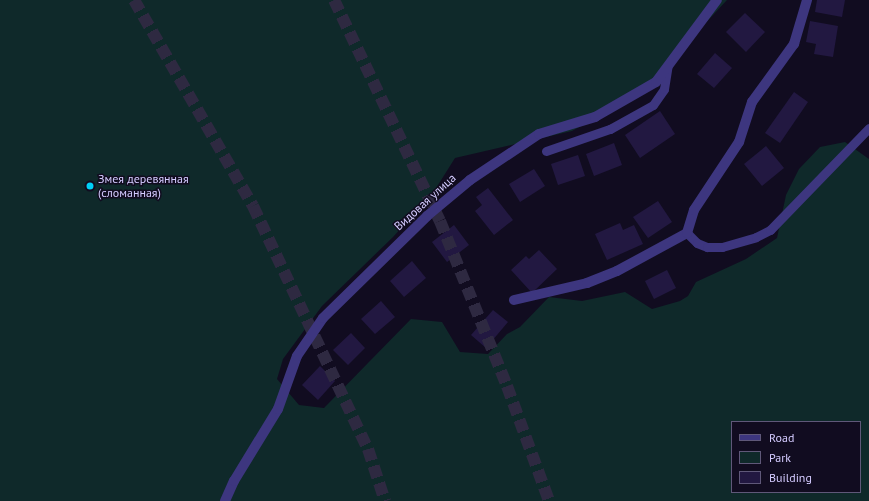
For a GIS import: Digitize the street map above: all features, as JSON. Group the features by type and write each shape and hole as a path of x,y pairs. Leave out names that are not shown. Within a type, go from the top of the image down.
{"street":[{"name":"Видовая улица","path":"225,501 234,481 278,409 297,356 323,318 427,216 470,180 539,134 595,117 656,82 669,62 696,31 717,0"},
{"path":"514,300 587,283 617,271 687,233 694,210 739,142 752,102 794,44 807,0"}],"lane":[{"path":"546,151 610,129 653,105 664,89 669,62"},
{"path":"687,233 697,243 706,247 722,247 756,237 770,230 869,128"}],"green space":[{"path":"0,0 727,0 700,29 657,84 572,131 455,158 433,193 393,237 322,306 283,359 277,379 299,405 324,408 411,319 442,322 460,352 488,354 507,334 520,327 549,297 582,301 625,292 652,309 680,301 688,296 696,282 746,259 777,238 786,195 799,169 820,147 845,142 869,159 869,501 0,501"}],"building":[{"path":"817,0 845,0 842,17 815,12"},
{"path":"745,13 765,32 746,52 726,32"},
{"path":"810,21 838,26 833,57 814,54 816,44 806,42"},
{"path":"715,53 732,68 714,88 697,74"},
{"path":"794,92 808,102 780,143 765,133"},
{"path":"660,111 675,134 640,158 625,135"},
{"path":"614,143 622,165 594,176 586,154"},
{"path":"766,146 784,168 762,186 744,164"},
{"path":"578,155 585,176 558,185 551,164"},
{"path":"534,169 545,186 520,202 509,184"},
{"path":"488,188 513,220 494,235 475,211 482,205 476,197"},
{"path":"658,201 672,222 648,238 633,217"},
{"path":"620,223 623,230 634,225 643,244 607,260 595,234"},
{"path":"454,225 469,245 447,262 432,242"},
{"path":"539,250 557,269 532,293 511,270 526,256 529,259"},
{"path":"412,261 426,278 404,297 390,281"},
{"path":"667,270 676,288 654,299 645,281"},
{"path":"381,301 395,317 375,334 361,319"},
{"path":"493,310 508,322 486,348 471,335"},
{"path":"351,333 365,348 348,365 333,350"},
{"path":"320,366 335,381 318,400 302,385"}],"tunnel":[{"path":"134,0 253,206 368,449 385,501"},
{"path":"334,0 440,221 507,386 549,501"}],"place":[{"name":"Змея деревянная (сломанная)","path":"90,186"}]}
